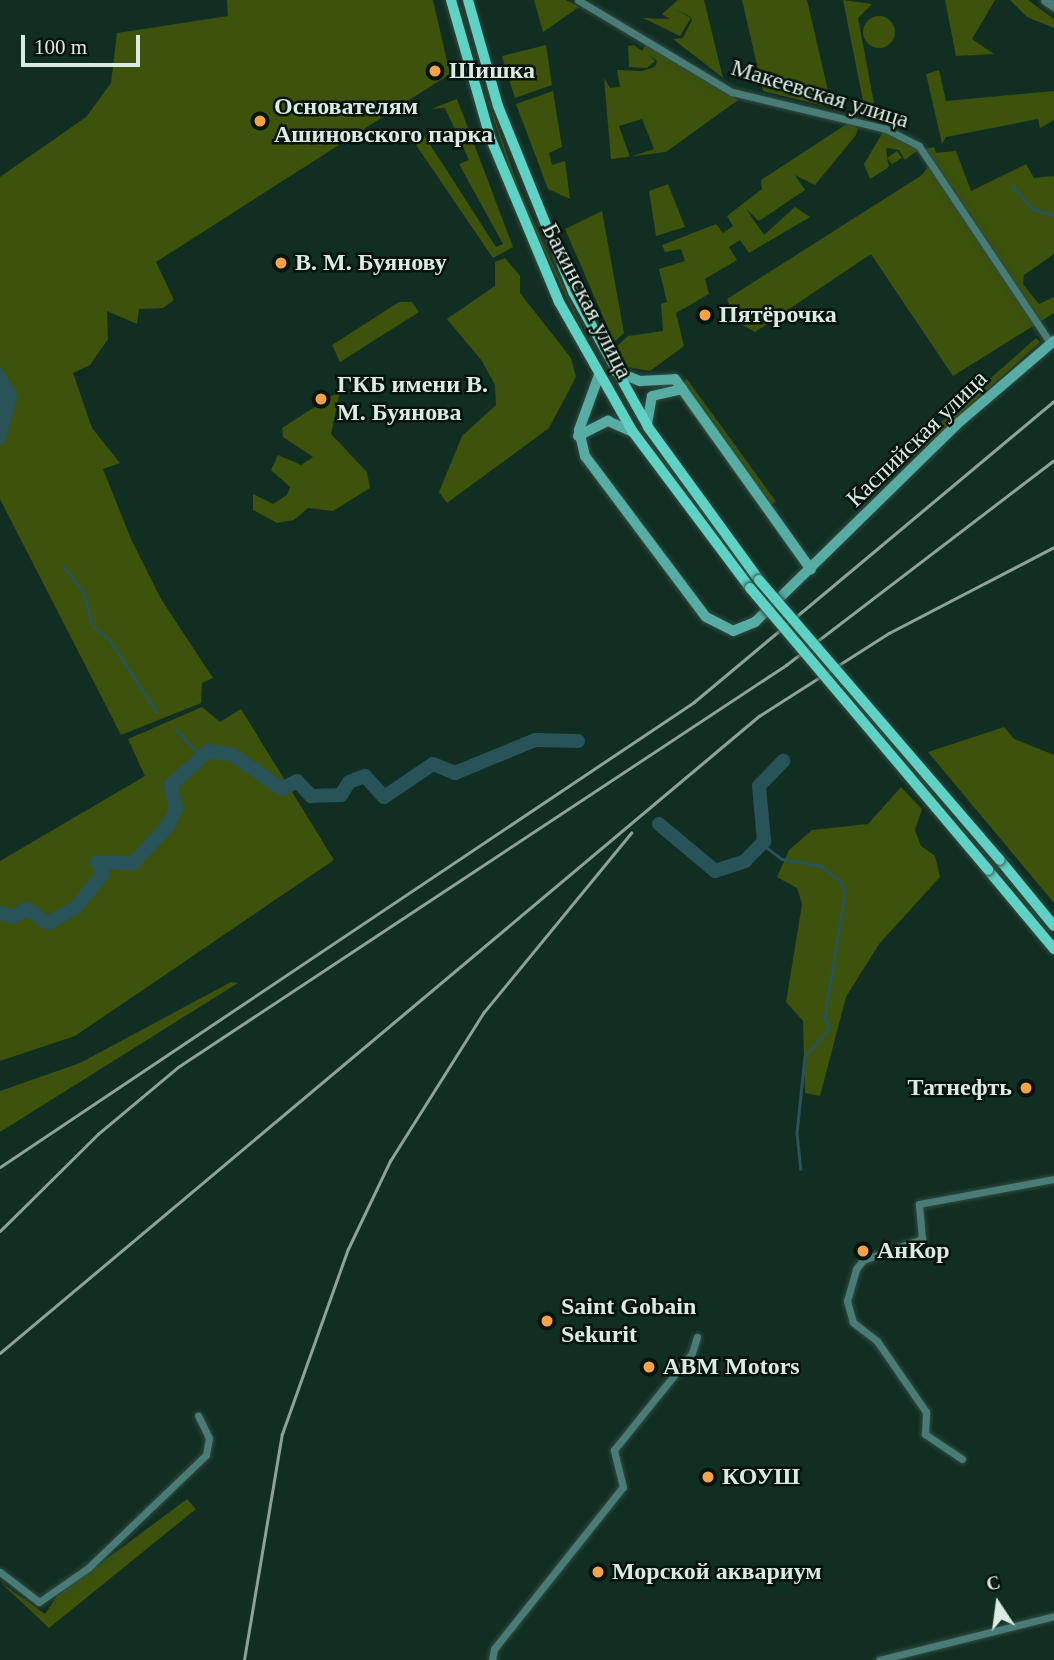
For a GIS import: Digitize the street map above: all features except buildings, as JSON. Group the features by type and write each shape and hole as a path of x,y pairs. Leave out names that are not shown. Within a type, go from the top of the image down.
{"main road":[{"name":"Бакинская улица","path":"451,0 503,172 599,375 634,432 750,588 1054,949"},
{"name":"Бакинская улица","path":"468,0 524,176 615,372 648,427 759,580 1054,926"},
{"name":"Каспийская улица","path":"578,436 584,456 722,629 755,622 956,425 1052,342"},
{"path":"615,372 639,381 671,378 682,389 811,570"},
{"path":"578,436 599,375"},
{"path":"648,427 646,406 652,396 682,389"},
{"path":"578,436 608,421 634,432"}],"street":[{"name":"Макеевская улица","path":"578,0 732,92 886,129 916,144 1052,342"},
{"path":"1045,0 1054,6"},
{"path":"962,1459 925,1434 920,1427 926,1412 877,1341 853,1322 847,1301 856,1269 863,1260 922,1239 919,1204 1054,1179"},
{"path":"492,1660 494,1648 623,1487 614,1450 692,1353 697,1337"},
{"path":"0,1573 39,1602 88,1568 206,1455 209,1437 198,1415"},
{"path":"878,1660 1054,1616"}],"green space":[{"path":"227,0 433,0 450,74 156,262 174,300 163,308 139,309 137,324 107,311 108,339 90,365 73,373 92,428 120,463 103,469 131,539 161,599 213,678 202,683 201,703 121,735 0,499 0,177 86,117 111,83 117,33 228,16"},
{"path":"534,0 566,0 579,7 543,32"},
{"path":"678,0 704,0 723,78 673,39 683,38 692,20 691,17 675,9 691,18 680,36 643,18 670,19 662,14"},
{"path":"742,0 807,0 832,108 763,91"},
{"path":"843,0 872,4 858,18 876,114 866,116"},
{"path":"945,0 995,0 972,39 994,54 956,56"},
{"path":"1010,0 1028,0 1054,19 1054,28 1027,17"},
{"path":"879,16 890,21 895,32 890,43 879,48 868,43 863,32 868,21"},
{"path":"546,45 552,85 515,98 502,56"},
{"path":"634,45 642,51 646,45 738,100 666,152 632,156 654,149 642,119 619,126 630,157 611,159 604,78 610,88 620,87 617,70 642,71 655,67 657,61 649,55 655,61 647,68 629,67 628,46"},
{"path":"939,70 946,101 1054,91 1054,120 1040,128 1038,119 946,137 942,144 926,74"},
{"path":"483,85 520,192 600,368 517,193"},
{"path":"553,91 562,147 549,153 552,165 565,161 570,199 548,189 516,104"},
{"path":"457,99 513,247 493,258 412,139 422,132 496,247 503,244 459,164 469,160 445,108 431,109"},
{"path":"847,124 858,128 856,135 815,185 795,175 805,190 759,221 746,209 764,235 795,207 810,217 749,253 740,240 729,247 737,260 705,279 709,294 676,313 684,346 650,371 627,367 615,348 628,336 663,331 661,304 667,302 659,269 685,261 681,249 665,252 662,245 716,224 723,233 733,226 727,216 762,189 761,180"},
{"path":"883,132 918,150 905,160 899,150 886,148 889,167 870,179 864,164"},
{"path":"934,147 936,153 956,151 971,191 1026,164 1034,178 1054,176 1054,254 1024,275 1023,284 1039,304 1054,297 1054,313 953,376 871,254 755,332 737,322 727,299 922,175 933,160 926,149"},
{"path":"897,151 902,158 892,164 887,158"},
{"path":"668,184 685,227 656,236 649,191"},
{"path":"602,211 624,333 614,342 565,229"},
{"path":"505,258 520,276 520,293 571,358 576,377 549,428 447,503 439,492 462,436 496,405 495,385 482,361 447,319 495,286 495,262"},
{"path":"399,302 412,302 419,312 340,362 332,345"},
{"path":"1036,338 1040,342 902,467 897,461"},
{"path":"687,379 776,501 763,511 674,388"},
{"path":"340,391 331,434 367,472 370,488 333,511 308,508 294,520 277,523 253,510 253,494 273,504 287,495 290,487 271,470 278,455 301,465 313,457 283,437 282,428"},
{"path":"202,707 220,722 241,709 334,860 75,1036 0,1061 0,861 145,776 128,739"},
{"path":"1004,727 1014,739 1054,755 1054,903 928,752"},
{"path":"901,787 922,809 915,830 921,846 935,856 940,877 879,944 846,997 820,1096 805,1093 803,1021 786,1002 802,904 797,888 777,877 789,850 812,830 868,824"},
{"path":"231,982 238,983 0,1132 0,1091 80,1063"},
{"path":"187,1499 196,1509 49,1628 0,1582 45,1614 57,1596"}],"water":[{"path":"0,366 18,395 4,445 0,444"}],"waterway":[{"path":"1013,186 1033,209 1054,216"},
{"path":"63,566 83,591 93,626 110,640 157,712"},
{"path":"177,730 201,756"},
{"path":"0,913 12,917 27,909 48,923 75,908 103,874 97,862 133,863 167,827 176,809 171,785 208,751 233,755 282,789 297,781 311,796 341,795 349,782 365,776 384,797 433,764 455,773 535,740 578,741"},
{"path":"659,824 715,871 745,861 764,841 759,786 783,761"},
{"path":"762,844 782,859 821,866 841,882 845,894 825,1018 830,1028 805,1057 797,1133 801,1169"}],"railway":[{"path":"0,1167 694,702 1054,401"},
{"path":"0,1231 98,1134 178,1067 786,665 1054,460"},
{"path":"0,1353 759,716 889,633 1054,547"},
{"path":"244,1660 282,1434 348,1249 390,1161 484,1012 631,833"}],"place":[{"name":"Шишка","path":"435,71"},
{"name":"Основателям Ашиновского парка","path":"260,121"},
{"name":"В. М. Буянову","path":"281,263"},
{"name":"Пятёрочка","path":"705,315"},
{"name":"ГКБ имени В. М. Буянова","path":"321,399"},
{"name":"Татнефть","path":"1026,1088"},
{"name":"АнКор","path":"863,1251"},
{"name":"Saint Gobain Sekurit","path":"547,1321"},
{"name":"ABM Motors","path":"649,1367"},
{"name":"КОУШ","path":"708,1477"},
{"name":"Морской аквариум","path":"598,1572"}]}
